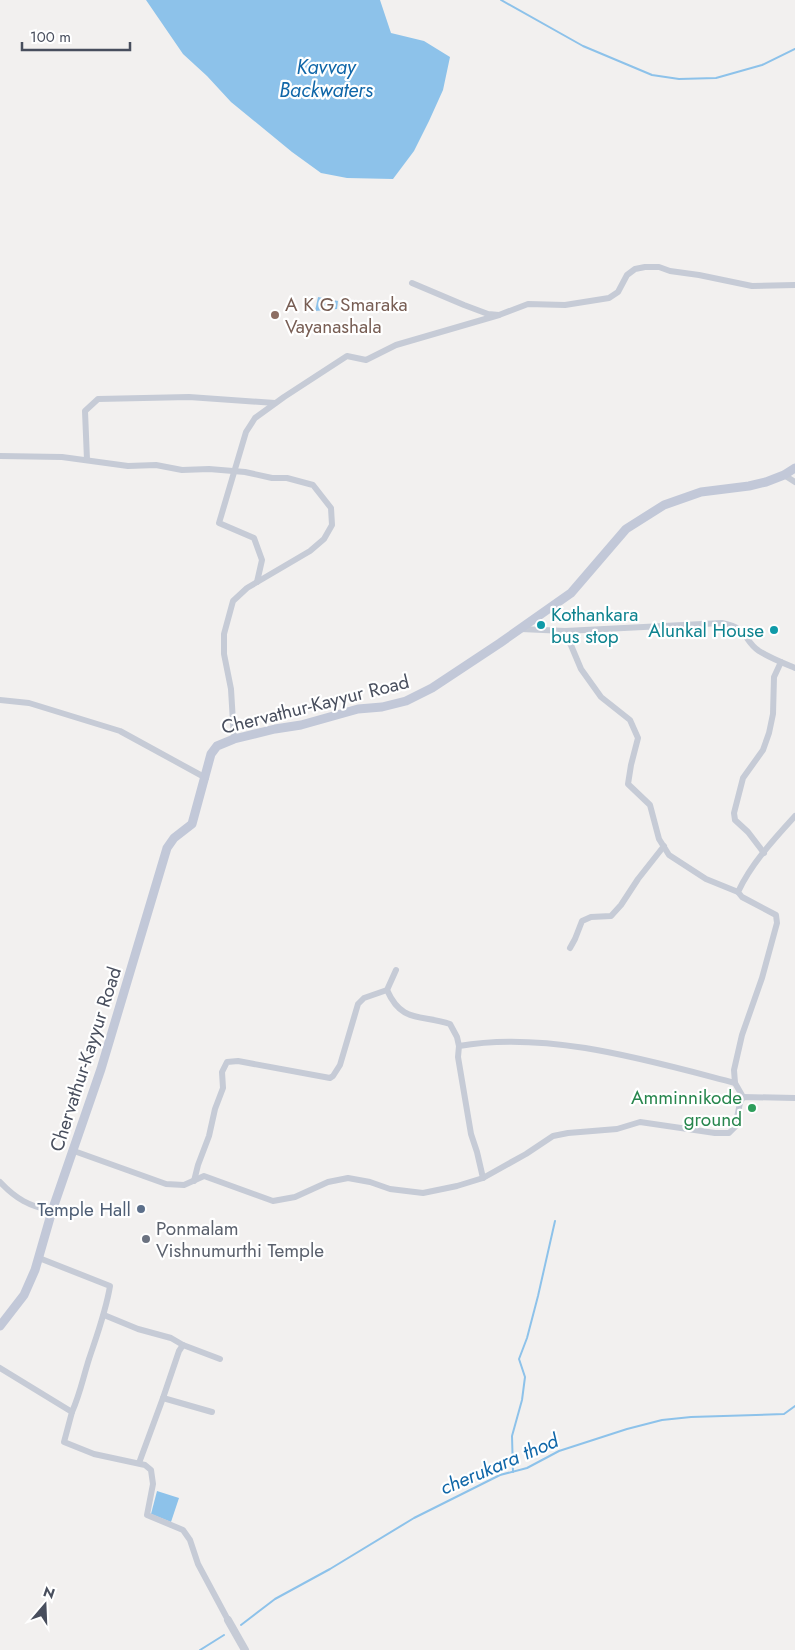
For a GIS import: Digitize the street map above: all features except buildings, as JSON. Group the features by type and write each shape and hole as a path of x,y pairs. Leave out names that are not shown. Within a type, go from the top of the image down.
{"main road":[{"name":"Chervathur-Kayyur Road","path":"0,1326 24,1295 39,1258 52,1211 101,1069 167,848 174,838 192,824 211,754 216,746 234,739 275,729 301,725 358,710 406,701 432,688 521,629 570,593 626,529 664,505 695,493 749,486 784,475 795,468"}],"street":[{"path":"257,582 262,560 254,538 218,523 246,432 255,418 347,356 366,360 396,345 499,315 528,304 565,304 599,301 609,298 618,292 627,275 635,269 644,267 659,267 670,271 720,278 752,286 795,286"},
{"path":"412,283 488,314 499,315"},
{"path":"87,460 86,411 98,400 189,397 275,403"},
{"path":"0,456 57,456 128,466 156,465 182,470 209,469 234,471 272,478 287,478 313,485 331,508 332,525 324,539 310,551 257,582 233,601 224,634 224,654 231,689 234,739"},
{"path":"784,475 795,482"},
{"path":"521,629 565,632 722,623 732,625 742,631 757,650 795,668"},
{"path":"565,632 581,669 602,696 630,720 638,738 628,784 650,805 659,839 669,855 706,879 738,892 742,897 776,915 777,923 762,978 742,1035 734,1070 735,1083 743,1097"},
{"path":"764,853 748,832 735,820 734,813 743,778 763,750 769,733 773,714 774,677 781,662"},
{"path":"0,700 29,703 120,731 206,778"},
{"path":"738,892 742,883 764,853 795,816"},
{"path":"570,948 582,921 591,916 611,916 664,846"},
{"path":"194,1181 223,1088 222,1072 227,1062 238,1061 330,1078 340,1065 358,1004 364,998 386,990 396,970"},
{"path":"386,990 392,1003 403,1013 427,1020 436,1019 450,1024 457,1037 458,1057 471,1134 483,1178"},
{"path":"458,1046 484,1042 557,1044 644,1059 735,1083"},
{"path":"74,1151 166,1184 184,1185 204,1176 273,1201 295,1197 328,1182 348,1178 370,1182 390,1189 423,1193 483,1178 526,1154 553,1136 568,1133 617,1129 640,1122 714,1133 729,1133 735,1127 743,1097"},
{"path":"743,1097 795,1098"},
{"path":"0,1182 12,1194 33,1207 52,1211"},
{"path":"39,1258 110,1286 104,1315 64,1442 94,1454 139,1463 151,1470 152,1484 147,1515 183,1530 190,1540 198,1564 245,1650"},
{"path":"104,1315 138,1329 171,1338 183,1345 220,1359"},
{"path":"139,1463 179,1351 183,1345"},
{"path":"0,1368 72,1412"},
{"path":"163,1398 212,1412"}],"water":[{"name":"Kavvay Backwaters","path":"146,0 380,0 391,33 424,41 450,57 443,90 414,151 393,179 347,178 321,173 231,102 183,54"},
{"path":"318,297 338,301 337,309 315,311"},
{"path":"157,1491 179,1498 171,1522 151,1514"}],"waterway":[{"path":"501,0 583,46 652,75 679,79 716,78 762,65 795,49"},
{"path":"513,1472 512,1436 522,1400 525,1377 519,1359 527,1338 538,1296 555,1221"},
{"name":"cherukara thod","path":"241,1625 275,1599 330,1569 414,1518 500,1475 527,1468 559,1451 662,1420 691,1417 784,1414 795,1406"},
{"path":"200,1650 224,1635"}],"place":[{"name":"A K G Smaraka Vayanashala","path":"275,315"},
{"name":"Kothankara bus stop","path":"541,625"},
{"name":"Alunkal House","path":"774,630"},
{"name":"Amminnikode ground","path":"752,1108"},
{"name":"Temple Hall","path":"141,1209"},
{"name":"Ponmalam Vishnumurthi Temple","path":"146,1239"}]}
